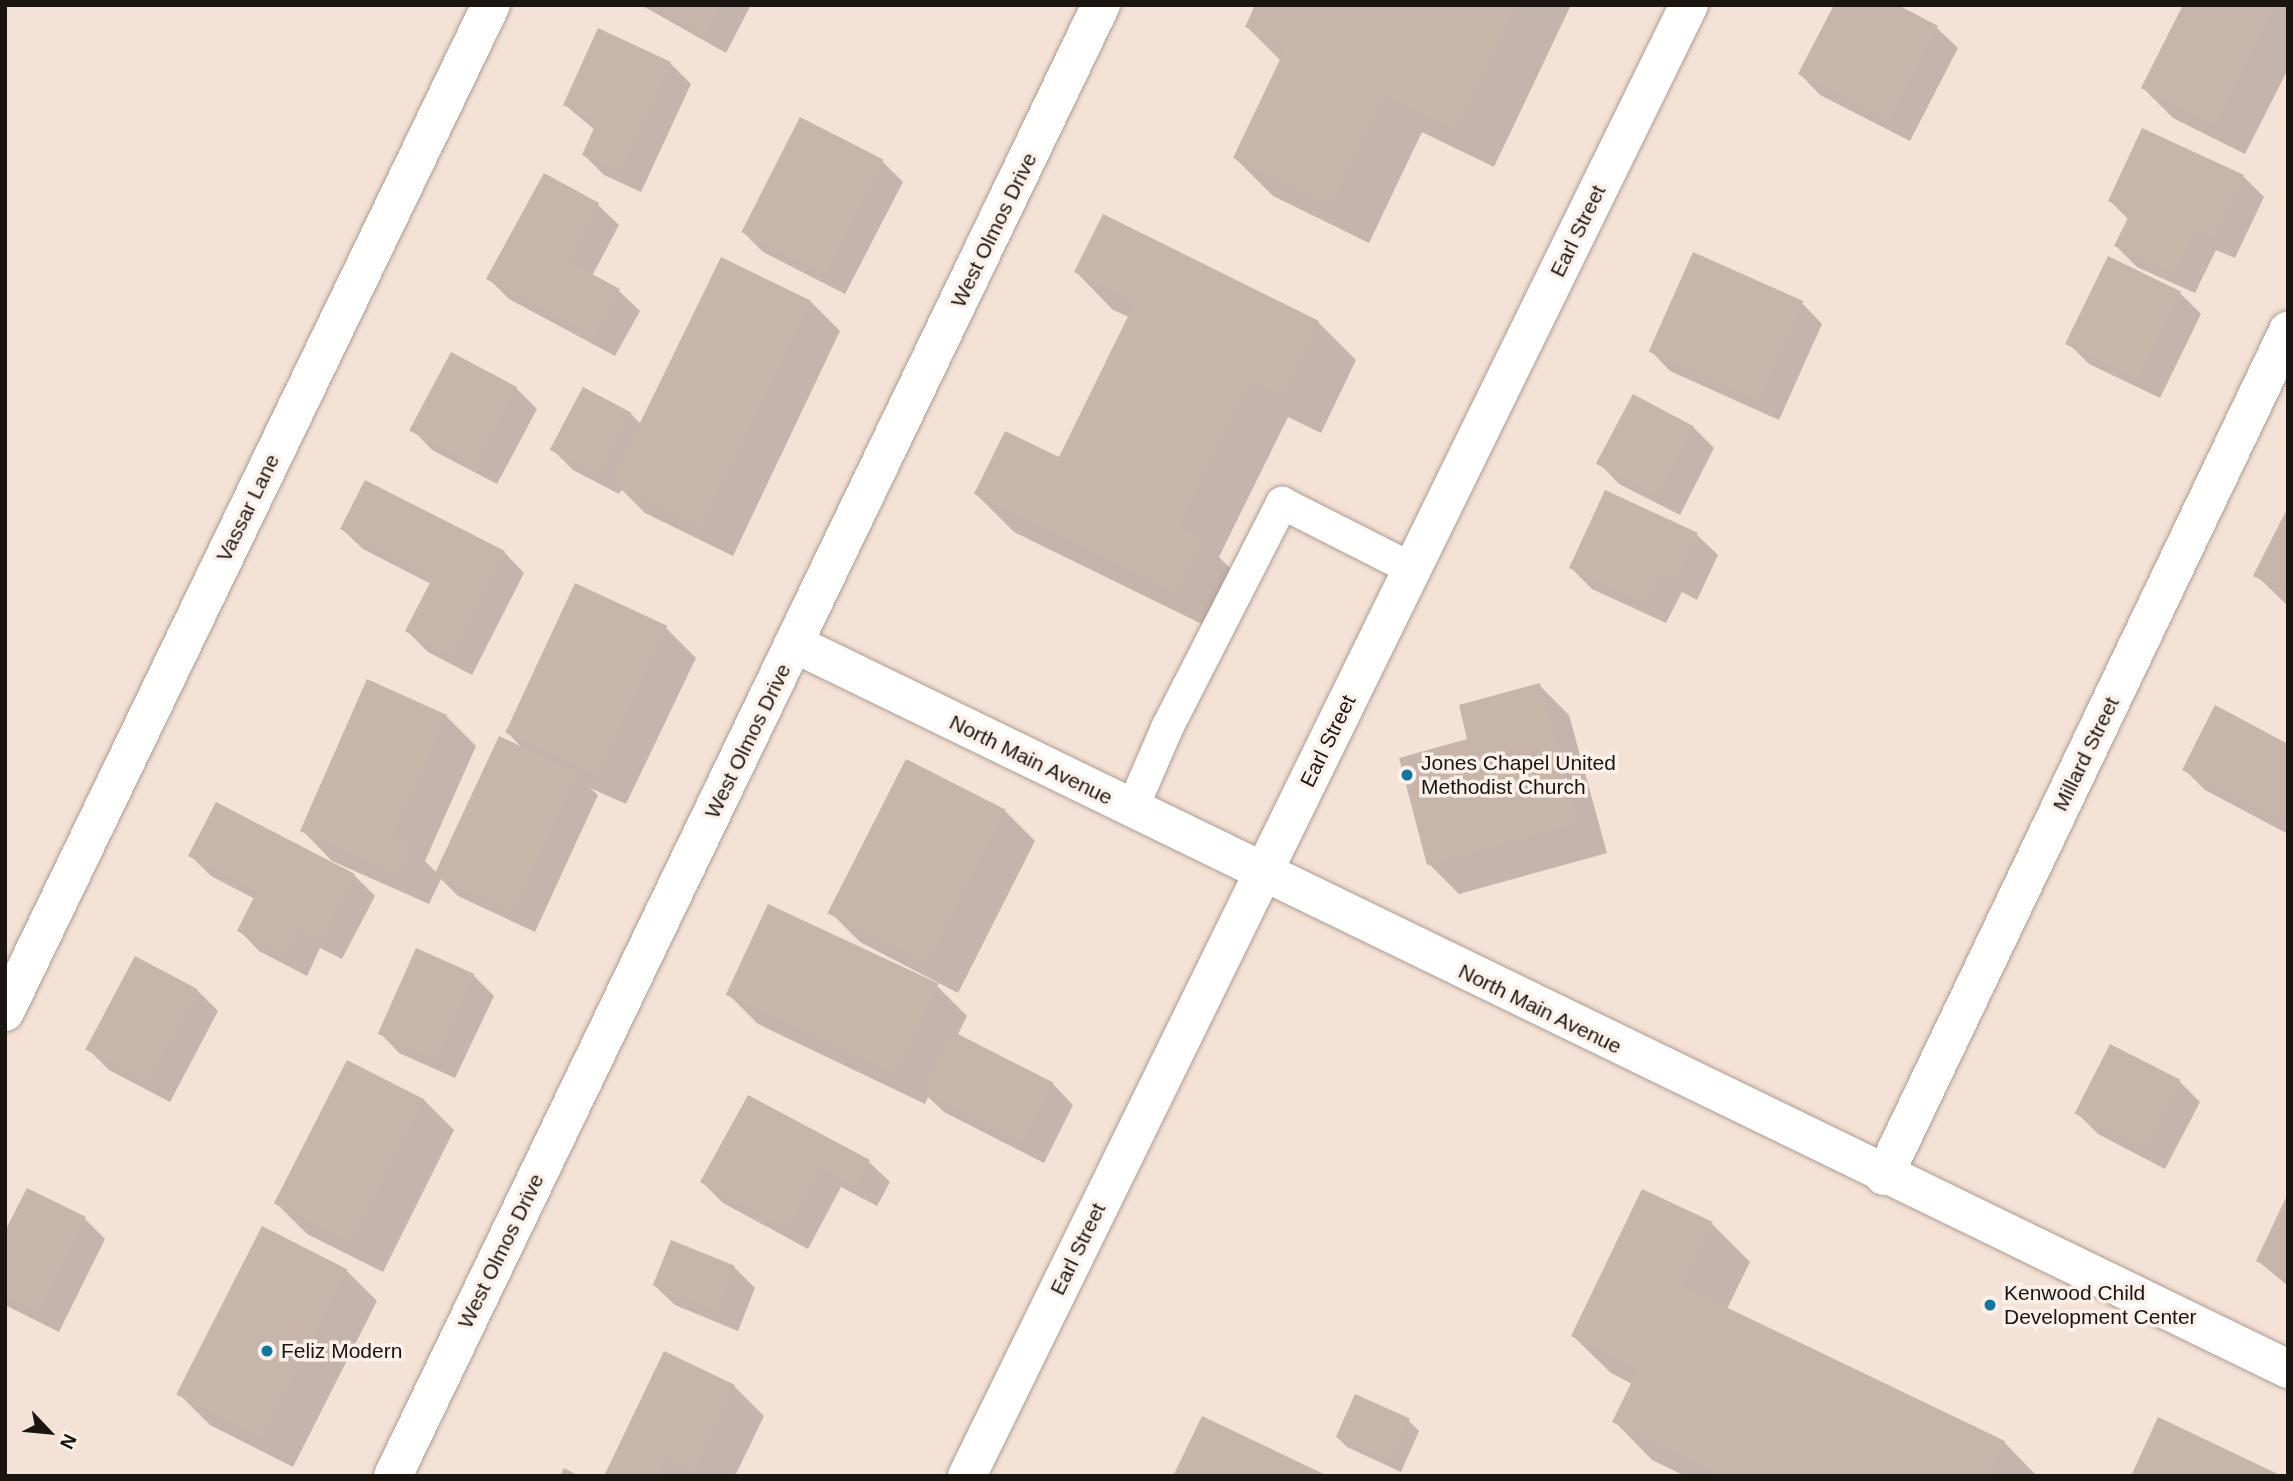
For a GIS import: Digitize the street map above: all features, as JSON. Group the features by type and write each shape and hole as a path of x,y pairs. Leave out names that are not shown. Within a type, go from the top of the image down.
{"street":[{"name":"Vassar Lane","path":"5,1012 491,5"},
{"name":"West Olmos Drive","path":"393,1476 1101,5"},
{"name":"Earl Street","path":"967,1476 1689,5"},
{"name":"Millard Street","path":"1884,1176 2288,331"},
{"name":"North Main Avenue","path":"795,644 1884,1176 2288,1368"}],"lane":[{"path":"1132,810 1167,728 1282,503 1412,569"}],"building":[{"path":"650,5 720,5 706,34"},
{"path":"1255,5 1516,5 1456,130 1384,95 1331,206 1233,158 1286,47 1245,27"},
{"path":"1834,5 1898,5 1938,26 1889,121 1798,74"},
{"path":"2183,5 2275,5 2215,125 2141,88"},
{"path":"598,28 671,62 620,173 582,155 597,121 563,105"},
{"path":"800,117 884,160 825,275 741,232"},
{"path":"2142,128 2244,175 2214,239 2195,230 2175,274 2114,246 2131,212 2108,201"},
{"path":"544,173 599,203 568,261 620,289 594,337 486,279"},
{"path":"1103,214 1319,321 1282,396 1250,380 1179,526 1203,538 1176,593 974,494 1005,431 1059,457 1135,302 1074,272"},
{"path":"1693,252 1804,301 1759,401 1649,352"},
{"path":"2108,256 2181,292 2138,380 2065,344"},
{"path":"721,257 811,301 701,526 611,483"},
{"path":"451,352 517,387 475,466 409,431"},
{"path":"583,387 632,413 598,476 550,450"},
{"path":"1633,394 1694,426 1657,496 1596,464"},
{"path":"365,480 505,551 451,656 405,631 433,577 340,529"},
{"path":"1605,490 1698,533 1676,580 1661,573 1645,604 1569,568"},
{"path":"2288,507 2288,593 2253,576"},
{"path":"575,583 667,626 598,776 505,733"},
{"path":"367,679 447,715 392,837 412,846 399,875 300,831"},
{"path":"1540,683 1578,823 1427,865 1399,758 1467,739 1459,705"},
{"path":"2215,705 2288,744 2288,825 2182,770"},
{"path":"499,736 578,773 513,912 434,876"},
{"path":"906,759 1006,810 927,964 827,913"},
{"path":"216,802 355,874 321,940 299,929 286,956 237,931 257,891 188,856"},
{"path":"768,904 938,983 896,1074 726,995"},
{"path":"416,948 474,974 436,1060 378,1034"},
{"path":"135,956 198,989 148,1083 85,1050"},
{"path":"952,1031 1054,1083 1023,1143 921,1092"},
{"path":"2110,1044 2180,1080 2145,1149 2075,1113"},
{"path":"347,1060 425,1099 351,1243 274,1203"},
{"path":"748,1095 870,1160 856,1187 820,1168 787,1229 700,1182"},
{"path":"27,1188 86,1217 38,1313 5,1296 5,1231"},
{"path":"1642,1189 1713,1222 1682,1286 2005,1441 1988,1476 1723,1476 1612,1422 1638,1369 1571,1336"},
{"path":"2288,1193 2288,1276 2256,1261"},
{"path":"262,1226 348,1270 262,1438 176,1394"},
{"path":"671,1240 735,1266 717,1311 653,1285"},
{"path":"664,1351 735,1385 694,1471 666,1457 657,1476 604,1476"},
{"path":"1355,1394 1410,1418 1391,1461 1336,1437"},
{"path":"1202,1416 1328,1476 1173,1476"},
{"path":"2158,1417 2282,1476 2131,1476"},
{"path":"564,1468 579,1476 560,1476"}],"place":[{"name":"Jones Chapel United Methodist Church","path":"1407,775"},
{"name":"Kenwood Child Development Center","path":"1990,1305"},
{"name":"Feliz Modern","path":"267,1351"}]}
